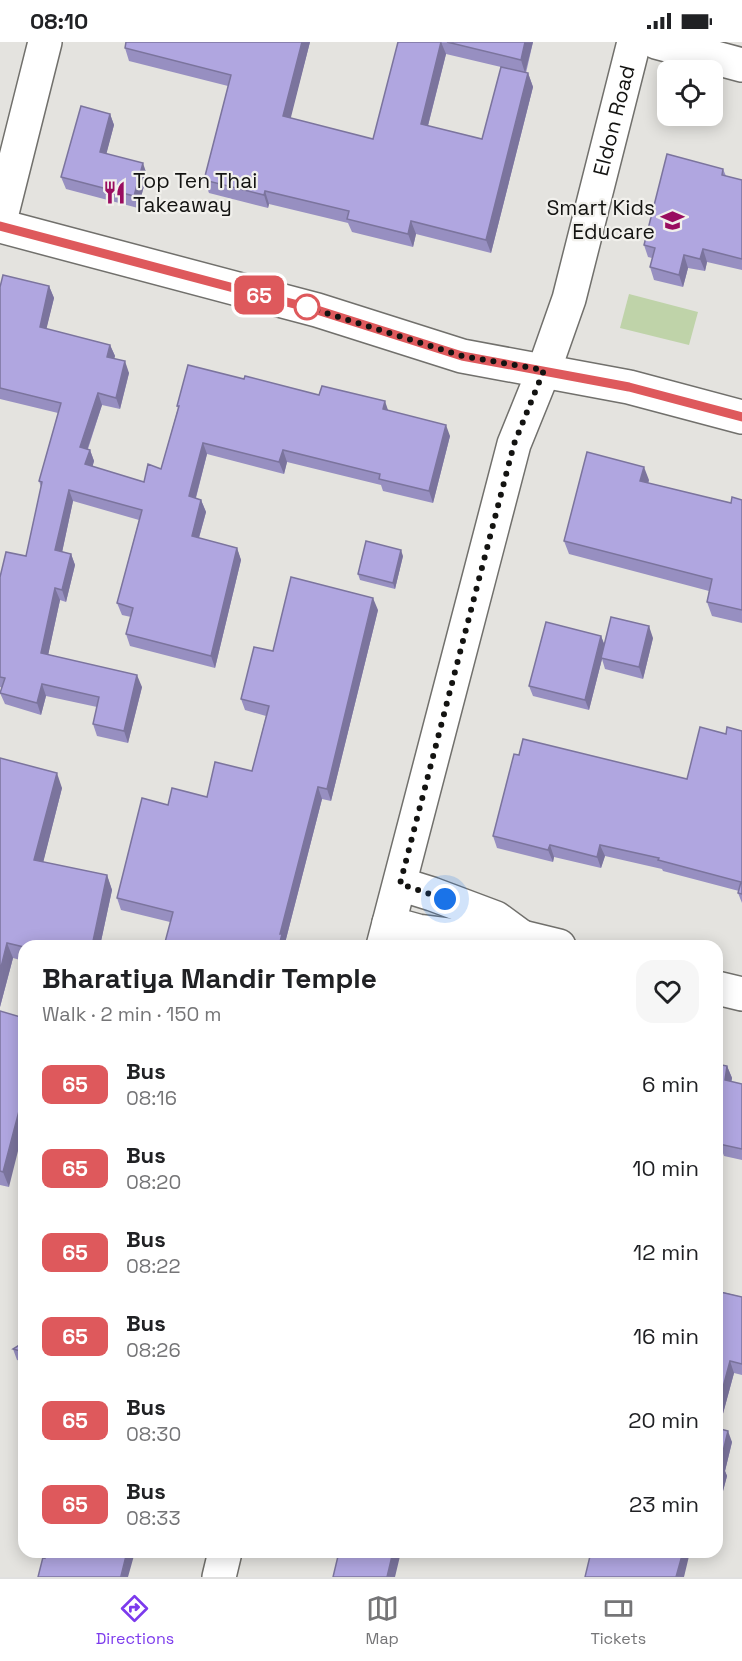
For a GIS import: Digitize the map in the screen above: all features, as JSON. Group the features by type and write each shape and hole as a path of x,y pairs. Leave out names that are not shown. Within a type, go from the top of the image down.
{"street":[{"path":"0,220 45,42"},
{"name":"Eldon Road","path":"386,935 514,444 544,370 569,299 634,42"},
{"path":"656,42 742,65"},
{"path":"0,226 317,310 462,356 629,387 742,417"},
{"path":"400,884 496,918 522,937"},
{"path":"386,935 418,931 489,940 522,937 534,940"},
{"path":"723,989 742,994"},
{"path":"219,1577 224,1558"}],"green space":[{"path":"629,294 698,312 689,345 620,328"}],"building":[{"path":"126,42 302,42 283,116 373,139 398,42 441,42 421,124 482,139 501,67 528,73 486,240 411,221 408,234 347,219 349,211 265,191 264,195 204,180 231,75 125,48"},
{"path":"447,42 525,42 521,60"},
{"path":"81,106 110,114 100,152 143,163 134,196 61,177"},
{"path":"667,154 723,169 722,175 742,180 742,259 703,249 700,259 684,255 679,275 650,267 655,248 644,245"},
{"path":"3,275 49,286 40,327 110,345 107,357 125,361 116,398 98,393 80,447 90,450 85,464 144,482 148,464 161,469 188,365 244,379 245,376 319,395 322,386 385,401 383,409 446,425 429,491 379,479 380,474 283,450 279,462 203,443 189,496 201,500 192,536 237,548 211,656 126,634 133,608 117,603 142,510 69,490 55,550 71,554 62,590 55,588 41,653 137,675 124,731 93,724 99,697 42,684 37,703 0,693 5,678 0,677 0,577 6,552 26,556 42,482 39,481 61,403 0,388 0,287"},
{"path":"587,452 644,467 640,481 731,503 732,497 742,500 742,610 707,602 712,579 564,541"},
{"path":"366,541 401,550 393,583 358,574"},
{"path":"291,577 373,598 327,789 318,787 280,934 282,934 280,940 166,940 173,912 117,898 142,798 168,805 172,788 207,797 215,762 252,771 269,706 241,699 254,647 273,651"},
{"path":"611,617 649,626 639,667 601,658"},
{"path":"546,622 601,636 585,700 529,686"},
{"path":"700,727 726,734 727,727 742,731 742,894 738,893 741,882 658,860 659,858 600,845 597,857 550,845 548,850 493,836 514,754 519,755 523,739 687,779"},
{"path":"0,758 57,773 34,860 107,875 93,940 18,940 18,946 7,943 0,971"},
{"path":"0,1011 18,1016 18,1115 3,1172 0,1171"},
{"path":"723,1065 727,1066 725,1080 742,1084 742,1149 723,1145"},
{"path":"723,1293 742,1297 742,1364 730,1361 723,1387"},
{"path":"723,1430 728,1431 723,1452"},
{"path":"43,1558 126,1558 121,1576 123,1577 38,1577"},
{"path":"338,1558 392,1558 387,1577 333,1577"},
{"path":"590,1558 681,1558 676,1577 585,1577"}],"bus line":[{"name":"65","path":"0,226 317,310 462,356 629,387 742,417"}],"place":[{"name":"Top Ten Thai Takeaway","path":"115,193"},
{"name":"Smart Kids Educare","path":"673,220"}],"route":[{"path":"307,307 462,356 544,370 514,444 400,884 445,899"}]}
